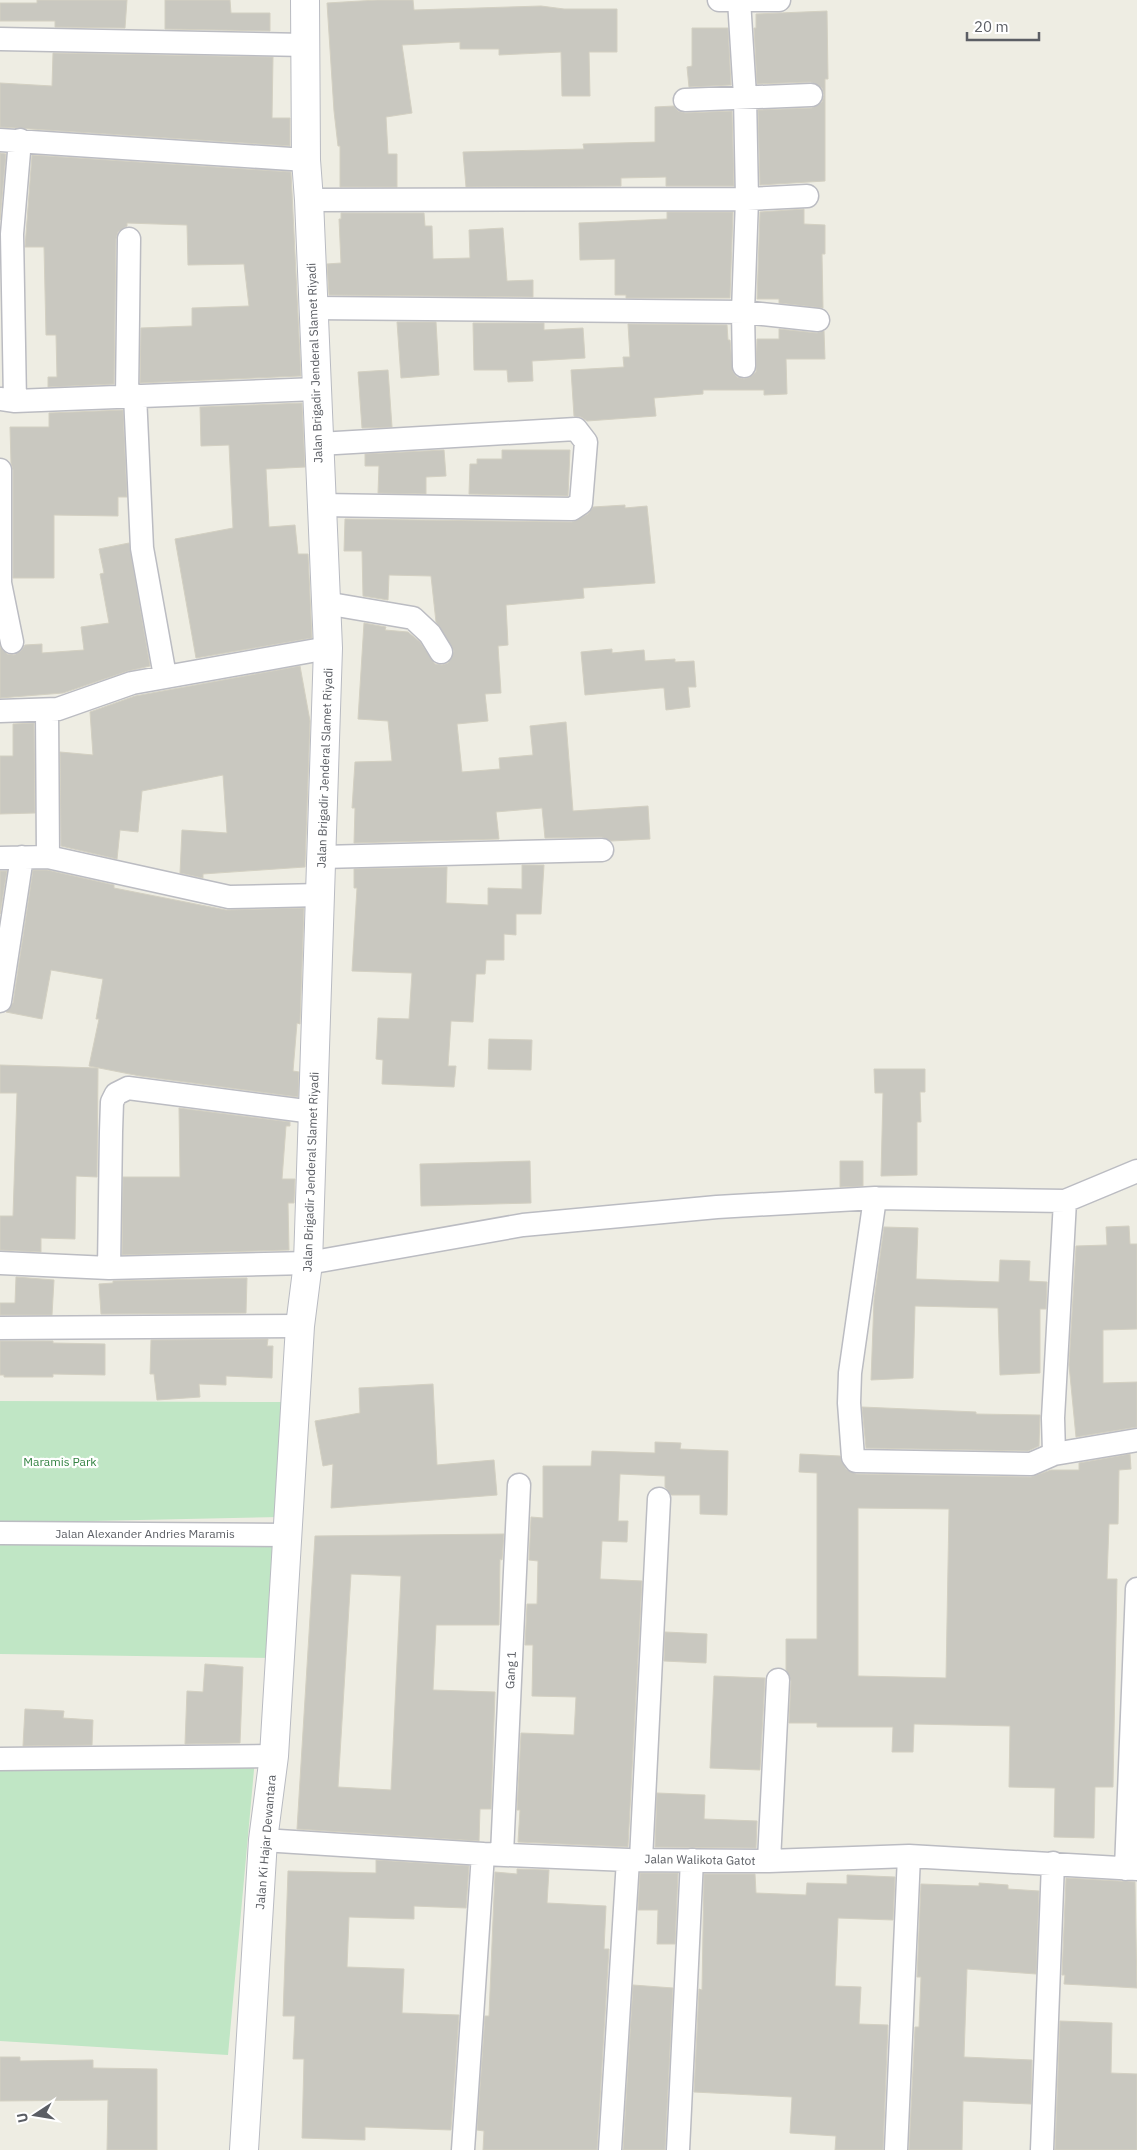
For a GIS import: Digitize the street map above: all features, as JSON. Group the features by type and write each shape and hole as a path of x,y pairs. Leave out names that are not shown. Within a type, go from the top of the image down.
{"main road":[{"name":"Jalan Brigadir Jenderal Slamet Riyadi","path":"289,1535 300,1326 308,1263 328,648 312,308 310,200 306,160 305,0"},
{"name":"Jalan Ki Hajar Dewantara","path":"244,2150 263,1840 274,1756 289,1535"}],"street":[{"path":"744,366 745,96 733,0 779,0"},
{"path":"0,39 306,45"},
{"path":"684,100 745,96 811,95"},
{"path":"306,160 10,140 12,234 7,400 316,389"},
{"path":"310,200 746,199 807,196"},
{"path":"129,239 131,396 142,548 165,676"},
{"path":"312,308 743,312 818,320"},
{"path":"319,444 576,429 586,442 581,503 572,509 321,505"},
{"path":"0,470 0,582 12,642"},
{"path":"325,603 413,618 430,634 441,652"},
{"path":"0,711 48,710 74,704 132,683 328,648"},
{"path":"48,710 48,857"},
{"path":"322,857 602,850"},
{"path":"0,1001 11,857 48,857 229,897 321,895"},
{"path":"109,1268 112,1102 116,1094 128,1088 313,1112"},
{"path":"0,1263 109,1268 308,1263 523,1225 717,1206 875,1198 1065,1200 1137,1171"},
{"path":"875,1198 850,1373 849,1403 853,1457 856,1461 1031,1464 1054,1454 1137,1440"},
{"path":"1054,1454 1053,1418 1065,1200"},
{"path":"0,1328 300,1326"},
{"name":"Gang 1","path":"463,2150 493,1854 519,1485"},
{"path":"610,2150 635,1859 660,1499"},
{"name":"Jalan Alexander Andries Maramis","path":"0,1534 289,1535"},
{"path":"1131,1869 1137,1589"},
{"path":"769,1860 778,1680"},
{"path":"0,1759 274,1756"},
{"name":"Jalan Walikota Gatot","path":"263,1840 493,1854 635,1859 769,1860 909,1856 1131,1869"},
{"path":"896,2150 909,1856"},
{"path":"678,2150 692,1860"},
{"path":"1042,2150 1053,1863"}],"green space":[{"name":"Maramis Park","path":"0,1401 283,1402 281,1517 0,1523"},
{"path":"285,1543 280,1658 0,1654 0,1544"},
{"path":"255,1759 228,2055 0,2041 0,1763"}],"building":[{"path":"37,0 127,0 125,28 55,27 55,21 0,21 0,3 37,3"},
{"path":"165,0 230,0 231,13 270,13 270,31 165,29"},
{"path":"413,0 414,10 541,6 564,9 617,9 617,52 589,52 590,96 562,96 561,52 499,55 499,49 460,49 460,42 402,45 412,113 386,117 388,154 397,154 397,187 340,187 340,146 338,146 334,111 327,3"},
{"path":"827,11 828,79 825,79 825,181 760,185 758,110 812,108 822,102 824,95 822,88 811,82 757,84 754,28 756,28 756,14"},
{"path":"692,28 728,28 731,85 689,87 687,67 692,66"},
{"path":"53,53 273,57 272,118 290,118 290,146 0,127 0,83 52,86"},
{"path":"674,106 678,111 685,113 732,111 734,186 666,186 666,177 621,178 621,186 466,187 463,152 584,149 583,144 655,142 655,107"},
{"path":"0,153 6,154 0,220"},
{"path":"32,155 291,172 301,376 140,383 141,328 192,326 192,308 249,306 244,264 188,265 187,225 127,223 127,226 118,232 116,239 114,384 48,387 48,377 57,377 56,335 46,335 44,247 25,247"},
{"path":"804,209 804,224 825,225 825,254 822,254 823,308 779,303 779,299 757,299 760,212"},
{"path":"667,212 733,212 730,298 626,298 626,295 615,295 615,259 580,260 579,223 667,219"},
{"path":"341,213 424,213 425,226 432,226 433,259 470,258 469,230 503,228 507,281 533,280 533,297 329,295 327,264 341,263 339,219 341,219"},
{"path":"397,322 436,322 439,375 401,378"},
{"path":"473,323 544,323 544,330 583,328 585,358 532,361 533,381 508,382 507,370 474,370"},
{"path":"628,324 727,325 733,372 737,377 744,379 756,372 757,339 779,339 779,329 817,333 824,331 825,359 786,359 787,394 764,395 764,390 703,390 703,394 654,398 656,416 587,421 581,417 574,416 571,370 624,367 623,357 630,357"},
{"path":"388,370 392,427 362,428 358,372"},
{"path":"302,403 305,467 266,469 269,527 295,525 298,554 308,554 312,638 196,658 175,539 233,528 229,445 201,446 200,407"},
{"path":"123,410 127,497 118,497 118,516 54,515 54,578 13,578 13,470 11,463 10,427 49,427 49,413"},
{"path":"444,450 446,476 426,477 426,494 378,493 379,466 365,466 365,454"},
{"path":"502,450 570,450 568,496 469,494 470,464 477,464 477,459 502,459"},
{"path":"625,505 625,508 647,506 655,583 583,588 584,598 506,605 508,645 498,646 501,693 485,694 488,721 457,724 462,772 500,769 499,758 533,755 530,726 566,722 573,811 648,806 650,839 611,841 602,837 545,838 542,808 496,812 499,839 354,843 355,808 352,808 355,762 392,761 388,721 358,719 364,623 386,627 385,630 408,632 420,642 435,664 442,665 448,663 454,651 436,622 431,576 389,575 388,600 363,596 362,551 344,551 345,519 572,522 588,514 593,507"},
{"path":"129,543 150,666 128,671 63,693 0,698 0,646 7,654 14,655 21,651 25,645 42,644 42,653 84,650 81,627 109,623 100,574 104,573 99,549"},
{"path":"612,649 612,653 644,650 645,661 675,659 675,662 694,661 696,687 688,687 690,707 666,710 664,688 585,695 581,652"},
{"path":"300,666 310,721 305,867 203,874 203,878 180,873 182,830 227,833 223,775 142,791 138,832 120,830 117,859 61,846 60,752 93,755 90,712 135,696"},
{"path":"34,723 35,813 0,814 0,756 13,756 13,724"},
{"path":"522,865 544,865 541,914 516,914 516,935 504,934 504,960 486,960 485,974 476,974 473,1022 451,1021 448,1066 456,1066 454,1087 382,1084 383,1060 376,1059 378,1018 409,1019 412,973 352,971 357,888 354,888 354,869 447,867 446,903 488,905 488,888 522,889"},
{"path":"33,870 47,870 114,885 114,888 226,910 304,908 300,1024 297,1023 293,1071 299,1072 298,1097 140,1076 89,1066 99,1019 96,1019 103,979 51,970 42,1019 6,1012 13,1003"},
{"path":"0,871 7,871 0,914"},
{"path":"489,1039 532,1040 531,1070 488,1069"},
{"path":"0,1065 98,1068 97,1177 76,1176 75,1239 41,1238 41,1252 0,1250 0,1216 13,1216 17,1093 0,1093"},
{"path":"874,1069 925,1069 925,1092 920,1092 921,1122 917,1122 917,1175 881,1176 883,1093 875,1093"},
{"path":"179,1108 290,1122 290,1126 286,1126 282,1179 295,1179 294,1203 288,1203 289,1250 122,1255 123,1177 180,1177"},
{"path":"530,1161 531,1203 421,1206 420,1164"},
{"path":"840,1161 863,1161 863,1186 840,1187"},
{"path":"1129,1226 1130,1244 1137,1244 1137,1329 1103,1330 1103,1383 1137,1382 1137,1427 1076,1437 1069,1365 1076,1246 1107,1245 1106,1227"},
{"path":"884,1227 918,1228 916,1279 999,1282 1000,1260 1030,1261 1029,1281 1047,1282 1046,1309 1040,1309 1040,1373 1000,1375 998,1308 915,1306 913,1378 871,1380 874,1300"},
{"path":"16,1277 54,1280 52,1315 0,1315 0,1303 15,1303"},
{"path":"247,1278 246,1313 101,1314 99,1284 113,1283 113,1281"},
{"path":"268,1339 267,1346 273,1346 272,1378 226,1376 226,1385 199,1384 200,1397 157,1400 154,1374 150,1374 151,1340"},
{"path":"0,1341 53,1341 53,1343 105,1344 105,1375 53,1374 53,1377 4,1377 4,1375 0,1375"},
{"path":"433,1384 437,1465 494,1460 497,1495 331,1508 333,1464 323,1466 315,1421 360,1413 359,1388"},
{"path":"862,1407 976,1412 976,1414 1040,1415 1039,1446 1028,1451 866,1448"},
{"path":"655,1442 681,1443 680,1449 728,1451 727,1515 700,1514 700,1495 671,1495 665,1487 665,1476 620,1474 618,1521 628,1521 627,1542 602,1541 600,1579 642,1581 628,1847 518,1842 520,1810 517,1810 521,1733 574,1735 576,1697 532,1696 533,1645 525,1645 527,1604 537,1604 538,1561 529,1560 531,1517 543,1518 543,1466 591,1466 592,1451 655,1453"},
{"path":"800,1454 840,1456 846,1469 856,1474 1031,1477 1051,1470 1079,1470 1079,1463 1130,1454 1131,1469 1119,1470 1118,1524 1109,1524 1107,1579 1117,1579 1113,1787 1095,1787 1094,1838 1054,1837 1055,1788 1009,1787 1010,1726 914,1724 913,1752 892,1752 893,1727 817,1727 817,1723 789,1723 791,1681 786,1670 786,1639 817,1639 817,1473 799,1472","holes":["858,1508 949,1509 946,1678 858,1676"]},
{"path":"504,1534 502,1560 500,1559 499,1625 436,1625 433,1690 495,1692 491,1809 480,1809 479,1841 297,1829 315,1536","holes":["351,1574 401,1576 391,1790 338,1787"]},
{"path":"665,1632 707,1634 706,1663 664,1661"},
{"path":"205,1664 243,1667 240,1743 185,1744 187,1691 203,1692"},
{"path":"714,1676 765,1678 760,1770 710,1768"},
{"path":"25,1709 64,1711 63,1718 93,1720 92,1745 23,1746"},
{"path":"657,1793 705,1795 704,1819 757,1821 756,1848 655,1847"},
{"path":"376,1860 469,1866 466,1908 414,1906 414,1919 349,1917 347,1967 404,1969 402,2013 459,2015 451,2130 365,2127 365,2140 302,2138 304,2059 293,2059 295,2016 283,2016 288,1871 376,1873"},
{"path":"517,1869 549,1870 547,1903 606,1906 604,1949 609,1949 597,2150 483,2150 484,2131 477,2130 485,2016 489,2016 495,1872 517,1874"},
{"path":"640,1873 678,1873 675,1944 657,1944 658,1910 638,1910"},
{"path":"704,1874 755,1874 756,1893 806,1895 807,1883 847,1884 847,1875 895,1877 893,1920 838,1918 835,1986 861,1987 859,2024 888,2025 883,2150 835,2150 836,2136 790,2133 792,2097 694,2092 699,1989 702,1990"},
{"path":"1066,1878 1135,1882 1137,1988 1064,1984 1065,1975 1062,1975"},
{"path":"979,1883 1008,1885 1008,1889 1039,1891 1036,1974 967,1969 964,2057 1032,2060 1031,2104 963,2101 962,2150 909,2150 915,2027 919,2027 921,1977 917,1977 921,1884 979,1886"},
{"path":"633,1985 673,1988 665,2150 623,2150"},
{"path":"1060,2021 1112,2023 1111,2073 1137,2074 1137,2150 1055,2150"},
{"path":"0,2057 20,2057 20,2061 93,2060 93,2068 157,2069 157,2150 107,2150 108,2100 0,2101"}]}
